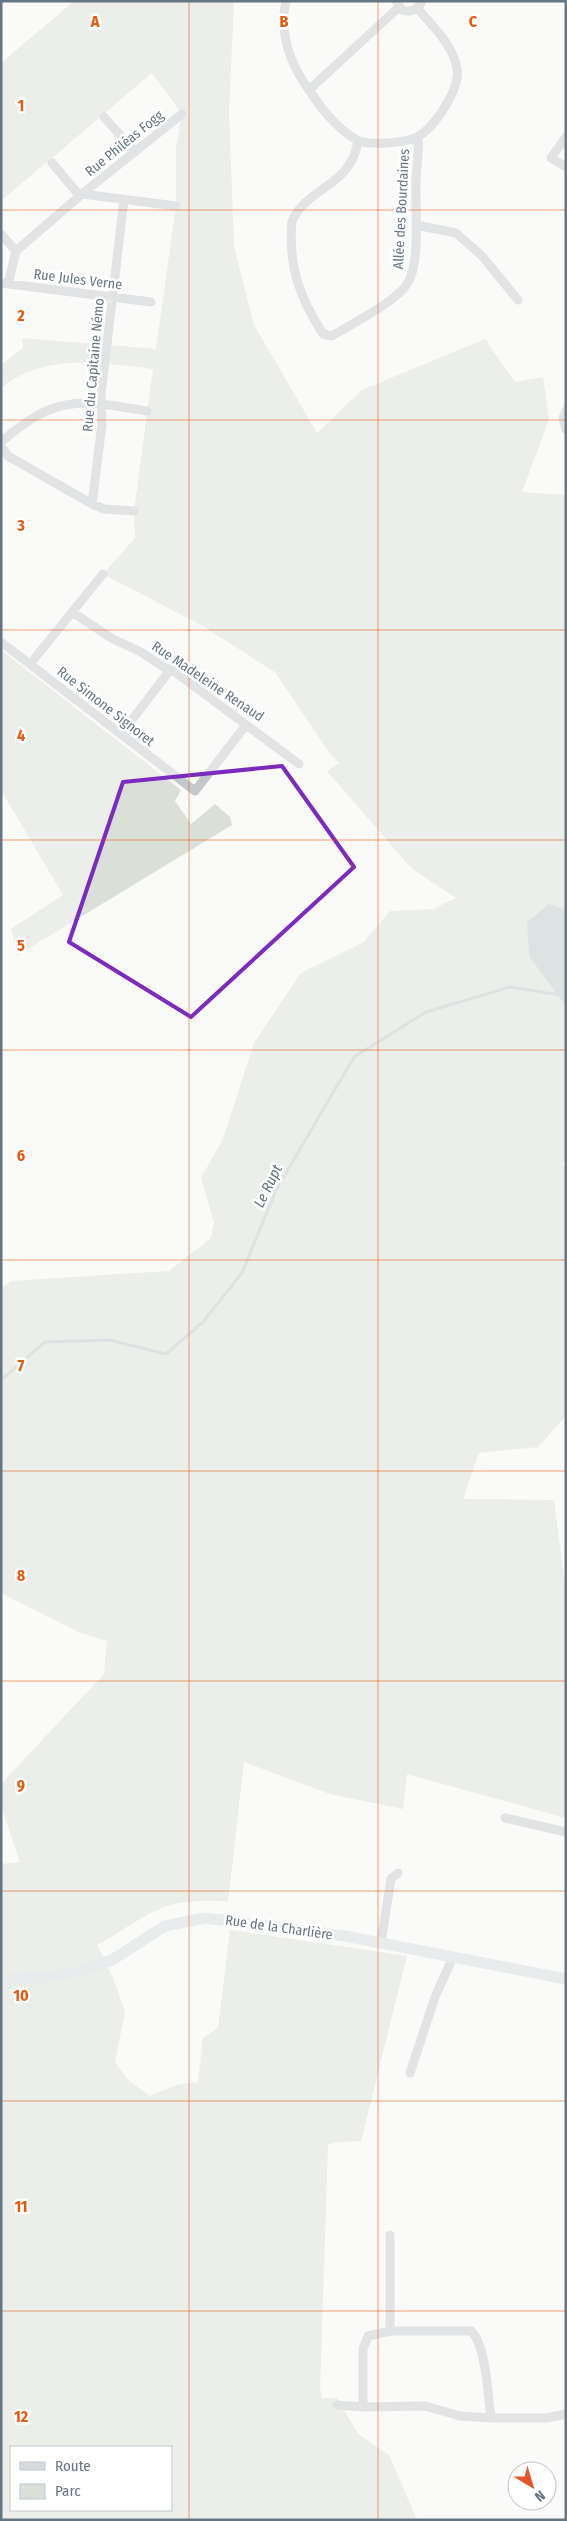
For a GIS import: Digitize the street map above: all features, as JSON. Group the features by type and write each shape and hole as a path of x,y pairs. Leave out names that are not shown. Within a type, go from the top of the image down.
{"street":[{"path":"286,1 285,31 289,56 308,90 318,104 358,141 380,143 405,141 418,137 447,105 455,90 458,69 441,35 420,5 410,11 397,4 308,90"},
{"name":"Rue Philéas Fogg","path":"16,251 81,195 182,114"},
{"path":"104,117 135,152"},
{"name":"Allée des Bourdaines","path":"358,141 356,156 347,169 306,203 292,220 297,282 304,303 323,334 332,336 398,294 407,285 414,264 416,180 420,153 418,137"},
{"path":"566,137 551,158 566,167"},
{"path":"52,163 81,195"},
{"name":"Rue Philéas Fogg","path":"81,195 176,206"},
{"name":"Rue du Capitaine Némo","path":"92,504 102,424 100,403 124,199"},
{"path":"416,225 456,233 482,256 518,300"},
{"path":"1,234 16,251 4,283"},
{"name":"Rue Jules Verne","path":"4,283 151,302"},
{"path":"134,511 104,509 92,504 8,456 1,444 27,421 53,408 81,402 100,403 147,411"},
{"path":"566,410 563,418 566,430"},
{"path":"30,664 103,574"},
{"name":"Rue Madeleine Renaud","path":"72,612 113,639 141,652 165,668 172,669 246,725 259,732 299,764"},
{"name":"Rue Simone Signoret","path":"1,642 195,791 246,725"},
{"path":"120,734 172,669"},
{"path":"505,1818 566,1832"},
{"path":"381,1942 391,1879 398,1873"},
{"name":"Rue de la Charlière","path":"1,1980 54,1976 84,1970 112,1960 165,1926 192,1920 228,1920 381,1942 566,1979"},
{"path":"410,2073 435,1997 453,1957"},
{"path":"390,2235 390,2332"},
{"path":"363,2407 364,2341 368,2336 390,2332 471,2331 478,2337 491,2418"},
{"path":"337,2405 363,2407 425,2406 460,2416 491,2418 547,2418 566,2414"}],"highlighted area":[{"path":"282,766 354,867 191,1017 69,942 123,782"}],"green space":[{"path":"74,1 234,1 229,112 234,247 254,325 317,433 362,390 485,339 515,382 543,377 549,419 522,492 566,495 566,1163 562,1164 566,1169 566,1416 538,1447 479,1453 463,1499 554,1500 566,1593 566,1818 407,1774 403,1809 330,1794 244,1762 228,1901 190,1901 173,1904 150,1913 97,1945 113,1978 125,2011 115,2062 129,2081 150,2096 176,2085 198,2082 203,2038 218,2028 230,1930 407,1956 361,2141 337,2142 328,2145 320,2388 322,2398 337,2398 358,2434 389,2455 417,2520 1,2520 1,1864 20,1862 1,1805 1,1784 104,1674 107,1641 81,1633 1,1593 1,1288 12,1281 169,1271 211,1238 214,1222 201,1178 223,1139 254,1043 301,973 364,942 390,911 433,909 456,898 411,868 327,771 340,763 331,755 275,672 201,625 103,574 135,538 134,511 153,369 94,363 55,365 36,369 18,377 1,388 1,365 23,348 22,338 156,349 176,206 176,148 182,114 152,73 1,201 1,63"},
{"path":"1,650 181,790 175,801 191,824 215,804 230,817 232,825 18,955 11,929 63,895 1,790"}],"shaded area":[{"path":"549,904 566,910 566,1006 529,956 527,922"}],"waterway":[{"name":"Le Rupt","path":"1,1380 45,1342 109,1340 166,1354 203,1322 242,1273 276,1190 354,1057 426,1012 510,987 566,996"}]}
